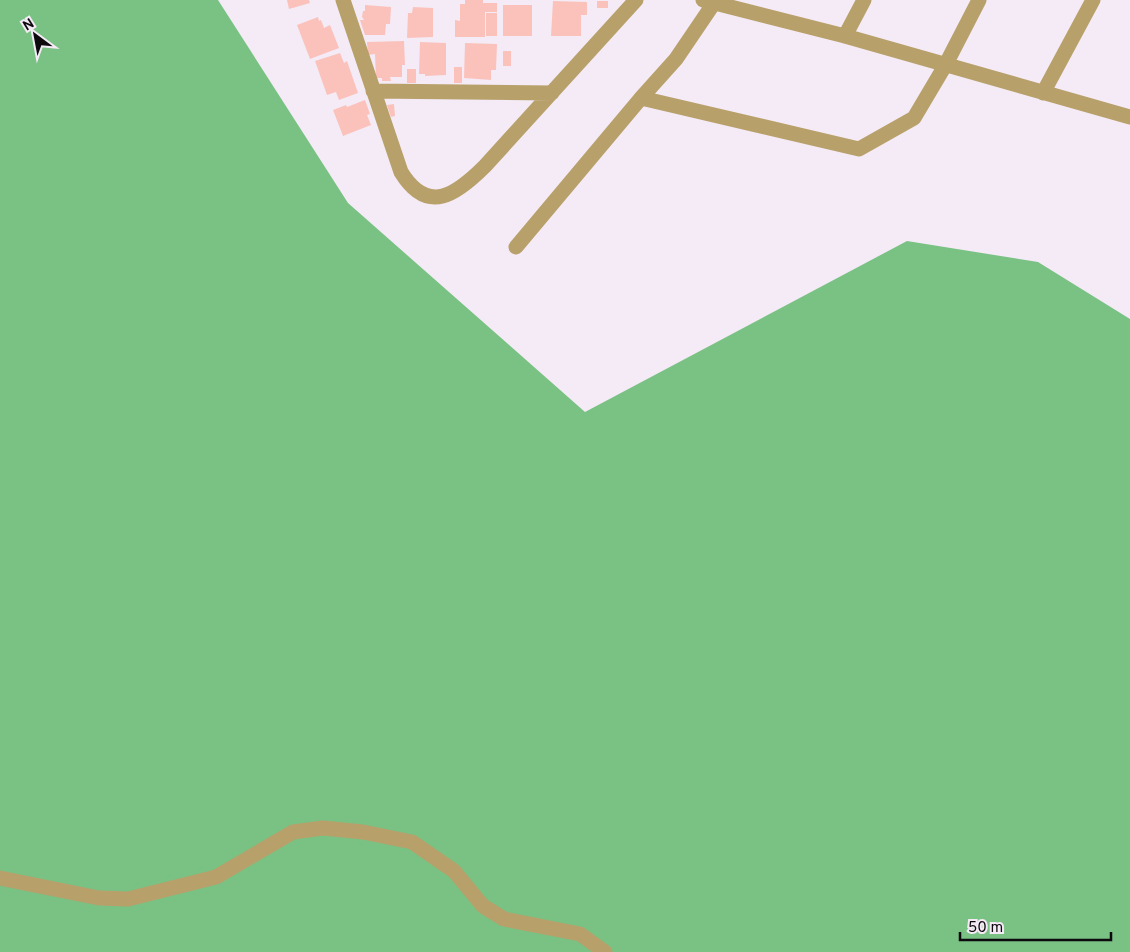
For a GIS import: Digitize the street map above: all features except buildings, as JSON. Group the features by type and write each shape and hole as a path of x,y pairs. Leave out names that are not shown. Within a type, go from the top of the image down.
{"street":[{"path":"343,0 395,156 408,182 416,191 428,196 440,197 469,182 636,0"},
{"path":"845,36 864,0"},
{"path":"641,98 859,149 914,118 946,64 979,0"},
{"path":"1043,93 1093,0"},
{"path":"516,247 676,59 711,1 845,36 1130,117"},
{"path":"373,91 552,93"},
{"path":"0,878 98,898 128,899 216,877 292,832 323,828 363,832 412,842 454,871 483,906 504,919 580,934 605,952"}],"green space":[{"path":"0,0 218,0 348,203 585,412 907,241 1038,262 1130,319 1130,952 0,952"}]}
